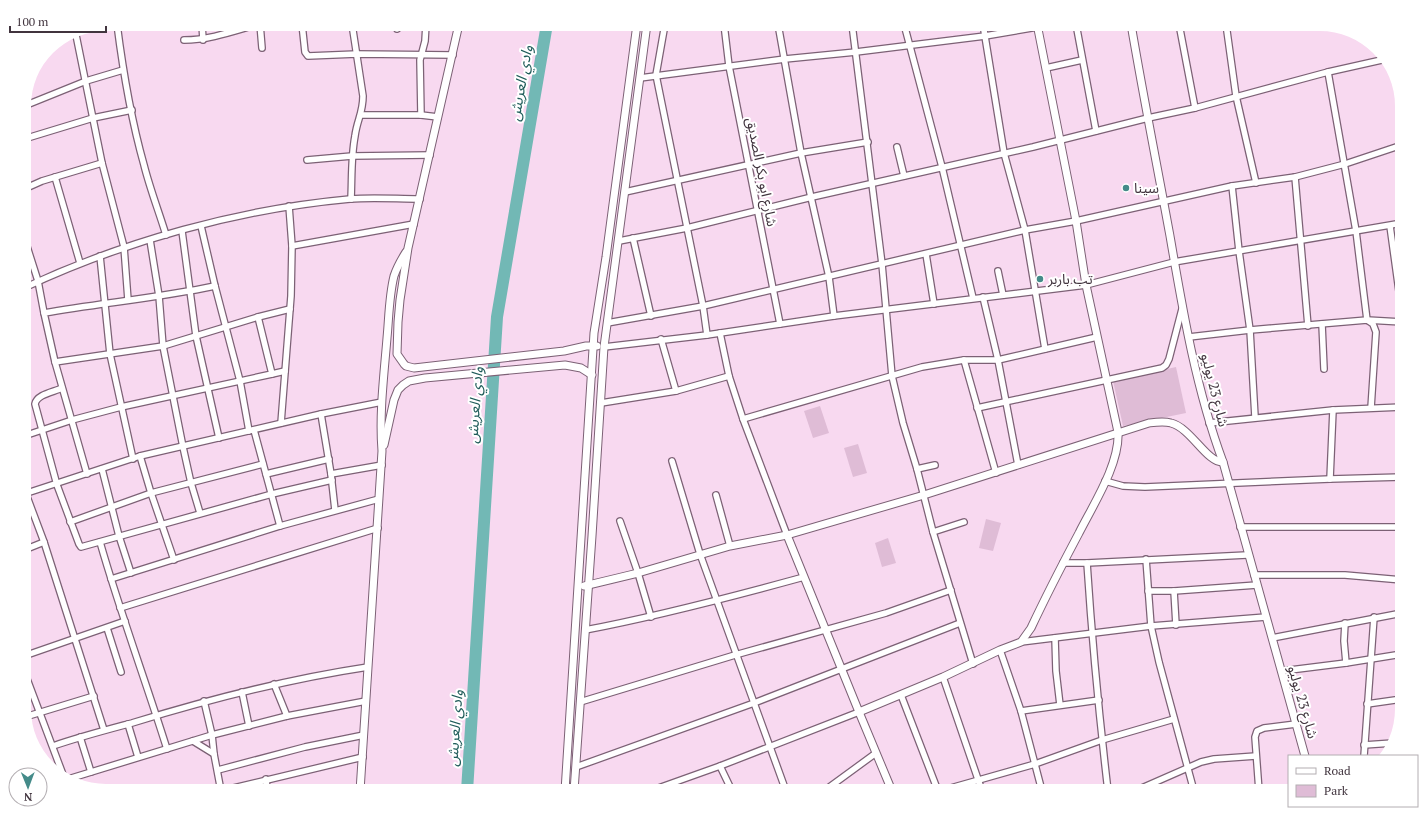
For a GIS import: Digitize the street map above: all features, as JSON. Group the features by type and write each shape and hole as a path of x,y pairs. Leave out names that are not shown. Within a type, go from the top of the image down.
{"street":[{"path":"118,31 124,70 144,165 166,235"},
{"path":"202,31 203,40"},
{"path":"184,40 203,40 236,31"},
{"path":"261,31 262,48"},
{"path":"303,31 305,52 307,55 453,55"},
{"path":"351,199 352,156 357,126 361,115 363,96 353,31"},
{"path":"422,115 420,54 425,41 426,31"},
{"path":"458,31 408,248 400,300 397,350 399,357 406,366 414,368 564,351 581,347 604,347 661,339 707,335 886,309 1086,285 1174,262 1395,225"},
{"path":"565,784 593,346 637,31"},
{"path":"575,784 604,347 646,31"},
{"path":"664,31 656,76 703,306 707,335"},
{"name":"شارع ابو بكر الصديق","path":"725,31 729,66 780,324"},
{"path":"779,31 801,153 829,278 834,316"},
{"path":"853,31 882,264 892,376 903,424 917,469 933,532 973,664"},
{"path":"906,31 942,168 973,298"},
{"path":"984,31 1004,153 1025,230 1044,349"},
{"path":"640,78 785,58 856,52 984,36 1008,31"},
{"path":"1021,642 1031,628 1105,481 1118,450 1118,432 1086,285 1061,140 1038,31"},
{"path":"1077,31 1096,131"},
{"name":"شارع 23 يوليو","path":"1132,31 1182,309 1198,381 1209,423 1223,462 1305,755"},
{"path":"1179,31 1195,108"},
{"path":"1227,31 1236,96 1256,183"},
{"path":"77,37 102,163 124,247 128,300"},
{"path":"1046,68 1082,60"},
{"path":"619,241 687,228 812,197 1061,140 1195,108 1328,72 1379,60"},
{"path":"31,103 86,82 124,70"},
{"path":"1328,72 1356,231 1367,320 1373,324 1376,332 1371,408"},
{"path":"31,137 93,118 132,110"},
{"path":"361,115 422,115 438,117"},
{"path":"625,192 801,153 868,142"},
{"path":"897,147 904,176"},
{"path":"607,324 703,306 829,278 1025,230 1076,221 1232,186 1295,177 1345,164 1395,147"},
{"path":"307,160 352,156 430,155"},
{"path":"31,186 55,177 102,163"},
{"path":"55,177 80,263"},
{"path":"1295,177 1308,326"},
{"path":"1232,186 1239,252 1250,330 1255,417"},
{"path":"31,284 80,263 124,247 182,230 245,215 290,206 351,199 420,199"},
{"path":"281,424 290,309 292,246 290,206"},
{"path":"292,246 414,224"},
{"path":"201,226 251,430 263,464 280,526"},
{"path":"1390,226 1395,262"},
{"path":"182,230 196,336 219,438"},
{"path":"633,238 651,316"},
{"path":"150,240 159,296 164,346 183,447 191,483 200,513"},
{"path":"361,784 382,465 382,402 390,298 398,264 408,248"},
{"path":"926,254 934,304"},
{"path":"100,256 110,354 133,458"},
{"path":"31,259 38,281 55,362 87,474"},
{"path":"998,271 1003,295"},
{"path":"44,313 215,286"},
{"path":"984,297 998,360 1018,465"},
{"path":"55,362 164,346 225,326 290,309"},
{"path":"977,408 1156,370 1166,365 1169,359 1182,309"},
{"path":"258,317 272,374"},
{"path":"1188,337 1367,320 1395,322"},
{"path":"1322,324 1324,369"},
{"path":"720,333 729,376 743,419 787,535 858,712 889,784"},
{"path":"743,419 922,367 964,360 998,360 1097,337"},
{"path":"661,339 676,391"},
{"path":"964,360 996,473"},
{"path":"382,451 394,400 398,390 409,381 425,378 565,365 581,368 592,374"},
{"path":"31,434 72,420 122,407 286,371"},
{"path":"601,403 676,391 729,376"},
{"path":"62,388 36,400 36,408 57,484 70,522 80,546 83,547 331,477 382,465"},
{"path":"31,492 140,456 321,414 382,402"},
{"path":"1209,423 1333,410 1395,407"},
{"path":"1330,479 1333,410"},
{"path":"321,414 329,459 335,510"},
{"path":"578,587 588,586 638,573 730,546 787,535 996,473 1118,432 1150,423 1172,423 1183,428 1215,461 1223,462"},
{"path":"140,456 174,560"},
{"path":"266,474 329,459"},
{"path":"672,461 716,601 783,784"},
{"path":"70,522 111,506 151,493 263,464"},
{"path":"917,469 935,464"},
{"path":"102,469 119,536 131,573"},
{"path":"1105,481 1123,486 1135,487 1395,477"},
{"path":"716,494 730,546"},
{"path":"111,579 280,526 379,499"},
{"path":"31,509 44,542 104,730"},
{"path":"620,521 651,617"},
{"path":"933,532 964,522"},
{"path":"1240,527 1395,527"},
{"path":"120,608 378,528"},
{"path":"31,547 44,542"},
{"path":"100,542 120,608 167,749"},
{"path":"1063,563 1248,555"},
{"path":"1146,559 1151,626 1159,662 1192,784"},
{"path":"1087,563 1092,633 1107,784"},
{"path":"1254,575 1344,575 1395,579"},
{"path":"585,630 651,617 804,577"},
{"path":"1148,591 1174,591 1257,585"},
{"path":"580,702 736,655 886,613 950,590"},
{"path":"1174,591 1176,625"},
{"path":"1272,638 1395,614"},
{"path":"670,784 720,766 901,695 1021,642 1151,626 1266,617"},
{"path":"1364,755 1374,617"},
{"path":"31,654 125,621"},
{"path":"576,767 754,704 841,668 960,623"},
{"path":"1345,623 1344,641 1346,663"},
{"path":"107,628 121,672"},
{"path":"1054,638 1060,705"},
{"path":"1000,650 1021,711 1040,784"},
{"path":"1282,671 1395,655"},
{"path":"53,746 204,701 274,684 368,667"},
{"path":"943,677 979,784"},
{"path":"274,684 288,716"},
{"path":"31,689 61,769"},
{"path":"242,692 249,726"},
{"path":"901,695 936,784"},
{"path":"31,715 94,696"},
{"path":"1021,711 1099,700"},
{"path":"1367,704 1395,700"},
{"path":"204,701 212,736 220,784"},
{"path":"75,777 138,757 249,726 288,716 366,701"},
{"path":"964,784 1035,764 1102,740 1174,719"},
{"path":"128,724 138,757"},
{"path":"1259,784 1255,737 1257,731 1260,729 1296,724"},
{"path":"218,770 364,734"},
{"path":"80,737 91,772"},
{"path":"193,741 214,754"},
{"path":"1364,745 1386,743"},
{"path":"833,784 876,752"},
{"path":"1150,784 1194,764 1207,760 1256,756"},
{"path":"247,784 363,757"},
{"path":"720,766 729,784"},
{"path":"266,779 266,784"}],"green space":[{"path":"1176,367 1186,413 1123,426 1113,381"},
{"path":"820,406 829,433 813,438 804,411"},
{"path":"858,444 867,473 853,477 844,448"},
{"path":"986,519 1001,523 993,551 979,548"},
{"path":"888,538 896,563 882,567 875,543"}],"waterway":[{"name":"وادي العريش","path":"467,784 497,317 546,31"}],"place":[{"name":"سينا","path":"1126,188"},
{"name":"تب باربر","path":"1040,279"}]}
